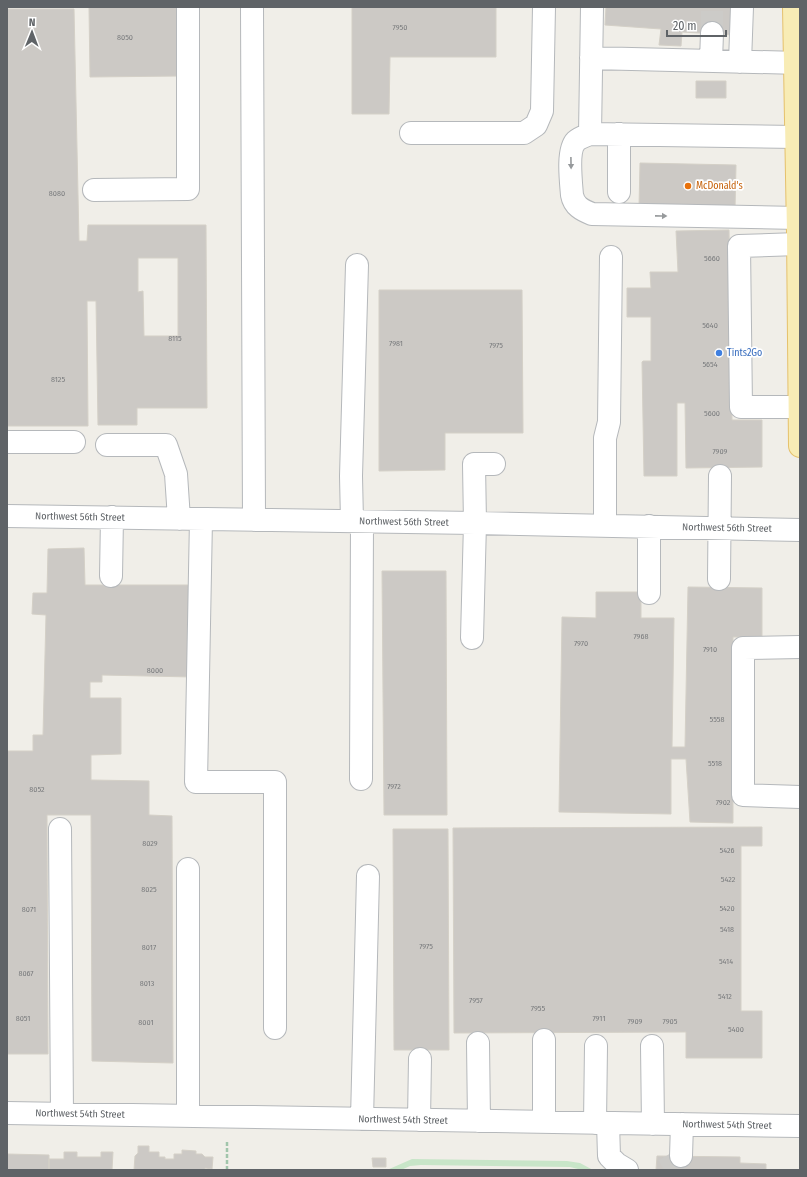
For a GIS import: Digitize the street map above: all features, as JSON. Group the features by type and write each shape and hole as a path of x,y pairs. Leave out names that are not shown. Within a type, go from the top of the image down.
{"main road":[{"path":"794,7 798,114 796,137 799,232 800,446"}],"street":[{"path":"94,190 188,189 188,7"},
{"path":"252,7 254,520"},
{"path":"411,133 524,133 536,125 542,111 544,7"},
{"path":"590,134 592,7"},
{"path":"740,62 742,7"},
{"path":"711,61 712,33"},
{"path":"592,58 797,63"},
{"path":"796,137 590,134 579,138 573,146 571,155 572,199 580,208 592,214 799,232"},
{"path":"619,134 619,192"},
{"path":"799,232 739,246 741,407 799,408"},
{"path":"605,526 605,438 609,422 611,257"},
{"path":"357,265 351,476 357,521 361,779"},
{"path":"7,442 74,442"},
{"path":"107,444 166,445 176,474 179,518"},
{"path":"472,638 475,523 474,464 494,464"},
{"path":"719,579 720,476"},
{"name":"Northwest 56th Street","path":"7,516 649,526 800,530"},
{"path":"112,517 112,576"},
{"path":"202,519 196,782 276,782 275,1028"},
{"path":"649,526 649,593"},
{"path":"800,647 743,648 743,796 800,797"},
{"path":"60,829 62,1114"},
{"path":"188,869 188,1116"},
{"path":"362,1119 368,876"},
{"path":"544,1040 544,1122"},
{"path":"478,1043 479,1121"},
{"path":"596,1046 602,1123 609,1156 617,1164 627,1170"},
{"path":"652,1046 653,1124"},
{"path":"419,1120 420,1060"},
{"name":"Northwest 54th Street","path":"7,1113 800,1126"},
{"path":"681,1156 682,1124"}],"path":[{"path":"227,1142 227,1170"}],"green space":[{"path":"412,1159 567,1161 580,1163 593,1170 582,1170 570,1167 421,1165 410,1166 401,1170 387,1170"}],"building":[{"path":"89,7 179,7 180,76 90,77"},
{"path":"352,7 496,7 496,57 390,57 389,114 352,114"},
{"path":"606,7 735,7 734,35 682,32 681,46 659,45 661,29 605,25"},
{"path":"7,9 74,9 79,241 87,241 88,225 206,225 207,408 137,408 137,425 98,425 96,301 87,301 88,426 7,426","holes":["138,258 178,258 178,336 144,336 143,291 138,292"]},
{"path":"696,81 726,81 726,98 696,98"},
{"name":"McDonald's","path":"640,163 736,165 735,209 639,207"},
{"path":"729,230 732,420 762,420 762,467 686,468 685,403 677,403 677,476 644,476 642,362 651,361 651,317 627,317 627,288 651,288 650,272 678,272 676,231"},
{"path":"379,290 522,290 523,433 445,433 445,470 379,471"},
{"path":"84,548 85,585 195,585 192,677 102,675 102,682 90,682 90,698 121,698 121,754 91,755 91,780 149,781 149,815 172,816 173,1063 92,1061 91,815 47,815 48,1054 7,1054 7,751 33,751 33,735 43,735 46,615 32,614 33,593 47,593 48,549"},
{"path":"382,571 446,571 447,815 384,815"},
{"path":"688,587 762,588 762,637 733,637 733,823 690,822 686,759 671,759 671,814 559,812 562,617 596,618 596,592 641,592 641,618 674,618 672,747 685,747"},
{"path":"762,827 762,846 741,846 741,1011 762,1011 762,1058 686,1058 686,1032 454,1033 453,828"},
{"path":"393,829 448,829 449,1050 394,1050"},
{"path":"138,1146 149,1146 149,1152 159,1152 159,1157 165,1157 165,1159 174,1159 174,1154 182,1154 182,1150 196,1151 196,1154 202,1154 205,1157 213,1157 212,1169 134,1170 135,1156 138,1153"},
{"path":"64,1152 77,1152 77,1157 101,1157 101,1152 113,1152 112,1170 49,1170 49,1159 64,1159"},
{"path":"7,1154 49,1155 49,1170 7,1170"},
{"path":"657,1156 740,1157 740,1163 766,1164 766,1170 656,1170"},
{"path":"372,1158 386,1158 386,1167 373,1167"}],"tunnel":[{"path":"712,7 712,33"},
{"path":"664,1170 676,1163 681,1156"}],"place":[{"name":"McDonald's","path":"688,186"},
{"name":"Tints2Go","path":"719,353"}]}
